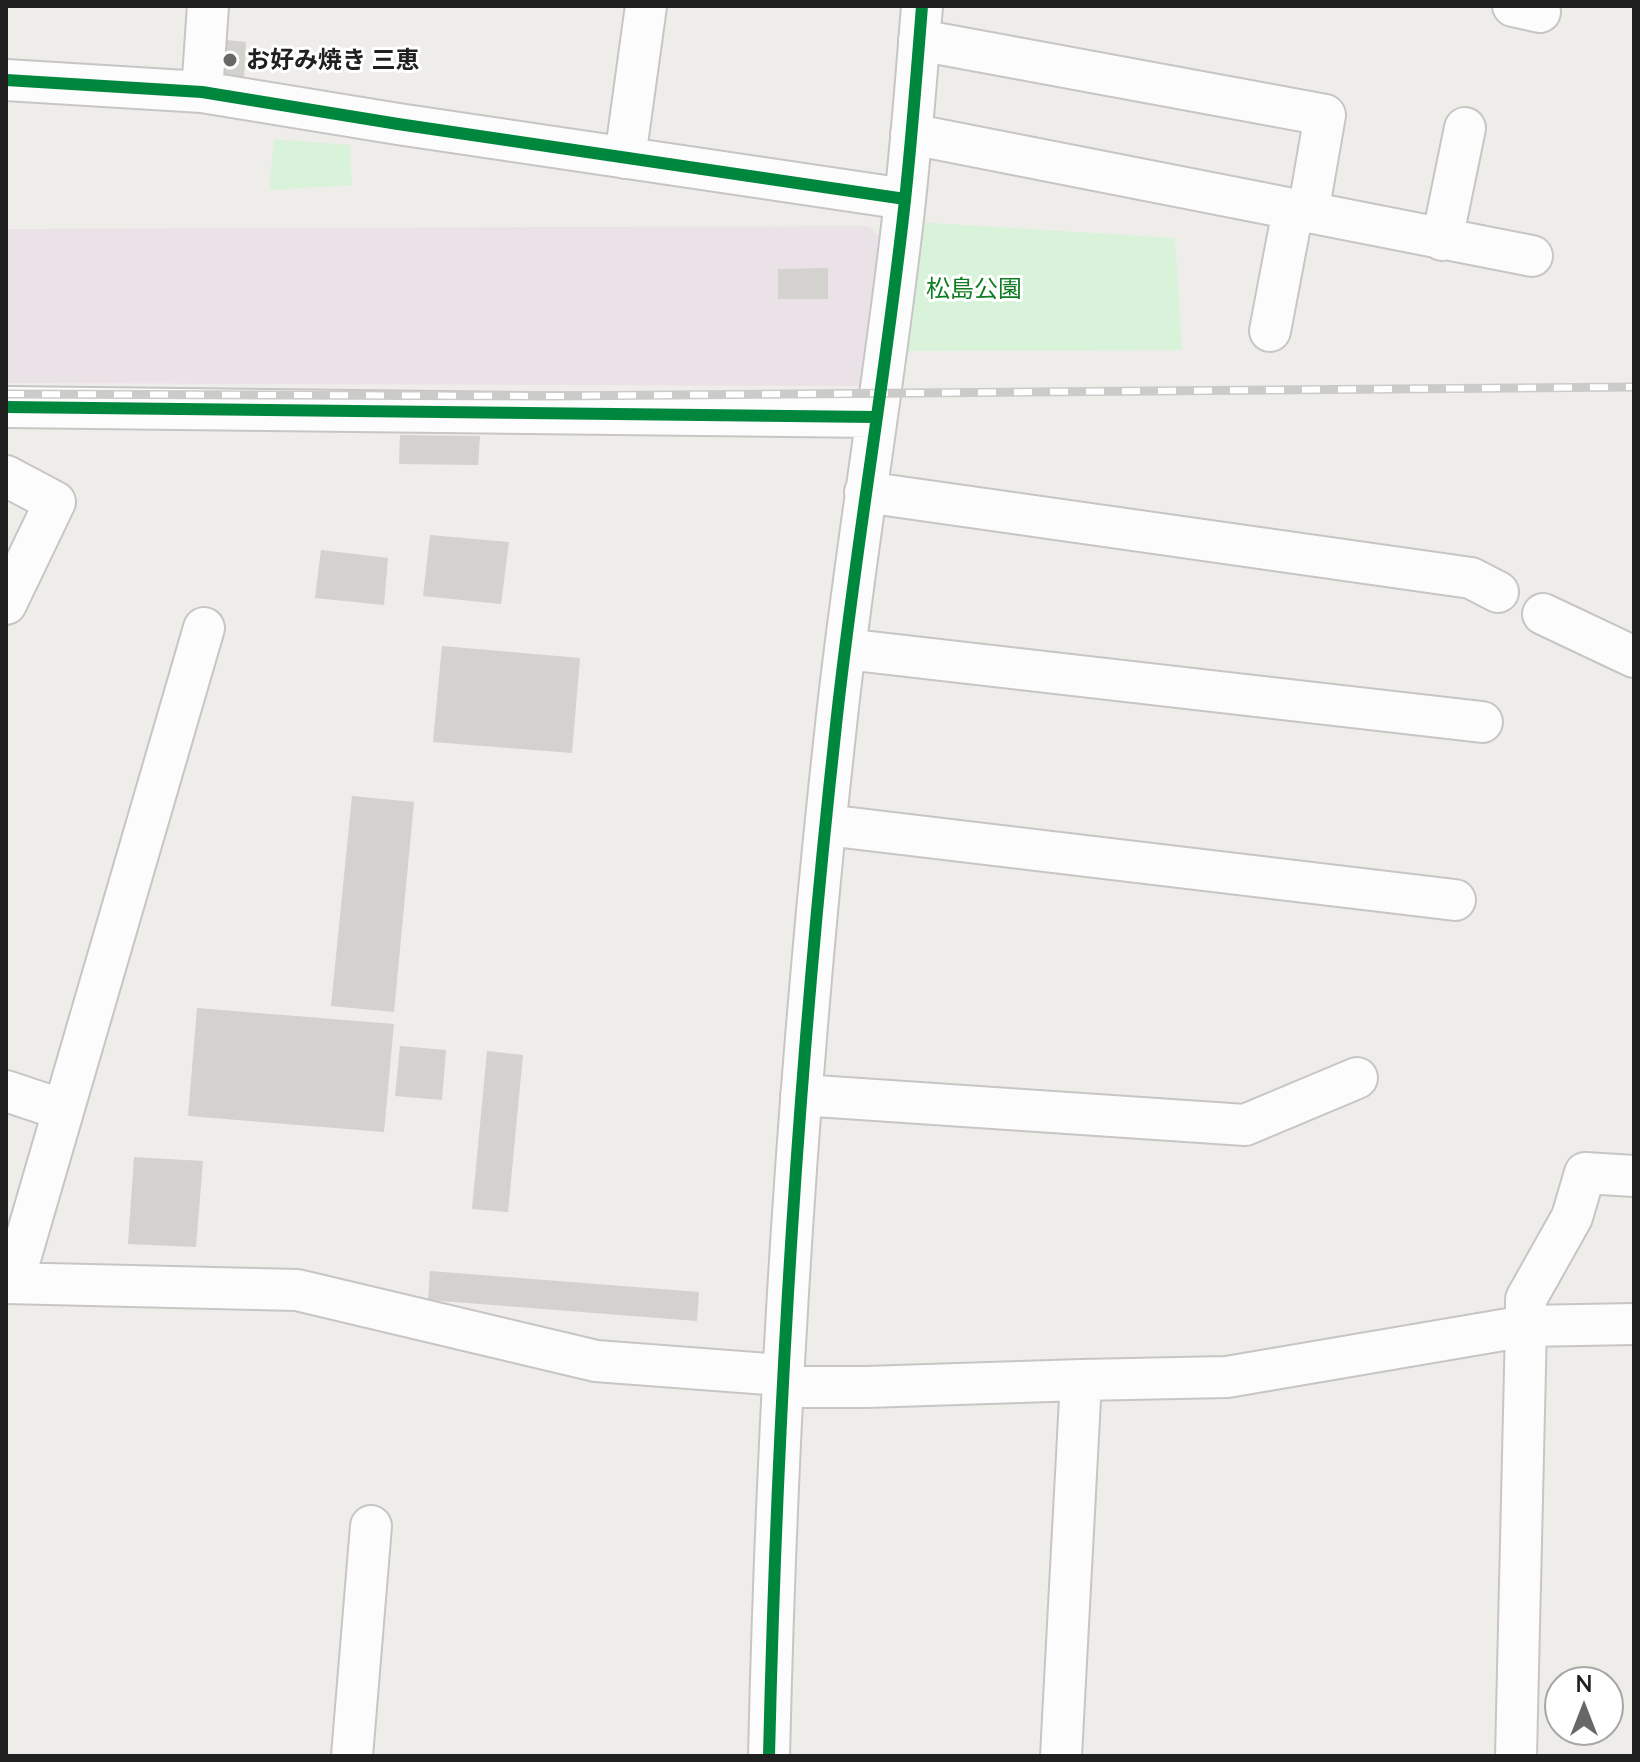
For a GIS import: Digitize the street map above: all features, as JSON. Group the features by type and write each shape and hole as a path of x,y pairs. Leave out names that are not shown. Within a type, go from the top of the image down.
{"street":[{"path":"202,92 208,6"},
{"path":"625,158 646,6"},
{"path":"769,1756 781,1381 801,1095 845,649 905,199 921,23 1325,115 1270,331"},
{"path":"6,80 202,92 905,199"},
{"path":"1442,240 1465,128"},
{"path":"911,134 1532,256"},
{"path":"6,407 875,417"},
{"path":"6,476 55,502 6,604"},
{"path":"865,492 1471,578 1498,592"},
{"path":"1543,614 1634,657"},
{"path":"204,628 10,1283 297,1290 596,1361 866,1387 1227,1377 1526,1326 1634,1324"},
{"path":"845,649 1482,722"},
{"path":"826,825 1455,900"},
{"path":"801,1095 1245,1125 1357,1078"},
{"path":"6,1091 63,1110"},
{"path":"1516,1756 1526,1299 1572,1217 1585,1173 1634,1176"},
{"path":"1061,1756 1081,1380"},
{"path":"352,1756 371,1526"}],"shaded area":[{"path":"867,226 880,236 862,386 6,383 6,229"}],"green space":[{"path":"274,139 350,145 352,185 269,190"},
{"name":"松島公園","path":"916,222 1175,238 1182,350 902,351"}],"building":[{"name":"お好み焼き 三恵","path":"217,39 246,42 244,79 212,78"},
{"path":"828,268 828,299 778,299 778,269"},
{"path":"400,435 480,436 478,465 399,464"},
{"path":"430,535 509,542 501,604 423,596"},
{"path":"321,550 388,558 384,605 315,598"},
{"path":"442,646 580,658 572,753 433,742"},
{"path":"352,796 414,802 394,1012 331,1006"},
{"path":"197,1008 394,1024 384,1132 188,1116"},
{"path":"400,1046 446,1050 442,1100 395,1096"},
{"path":"487,1051 523,1055 508,1212 472,1209"},
{"path":"134,1157 203,1161 196,1247 128,1244"},
{"path":"430,1271 699,1292 697,1321 428,1300"}],"railway":[{"path":"6,394 551,396 1634,387"}],"cycle path":[{"path":"769,1756 784,1369 811,982 844,659 905,200 922,6"},
{"path":"6,80 202,92 905,199"},
{"path":"6,407 875,417"}],"place":[{"name":"お好み焼き 三恵","path":"230,60"}]}
